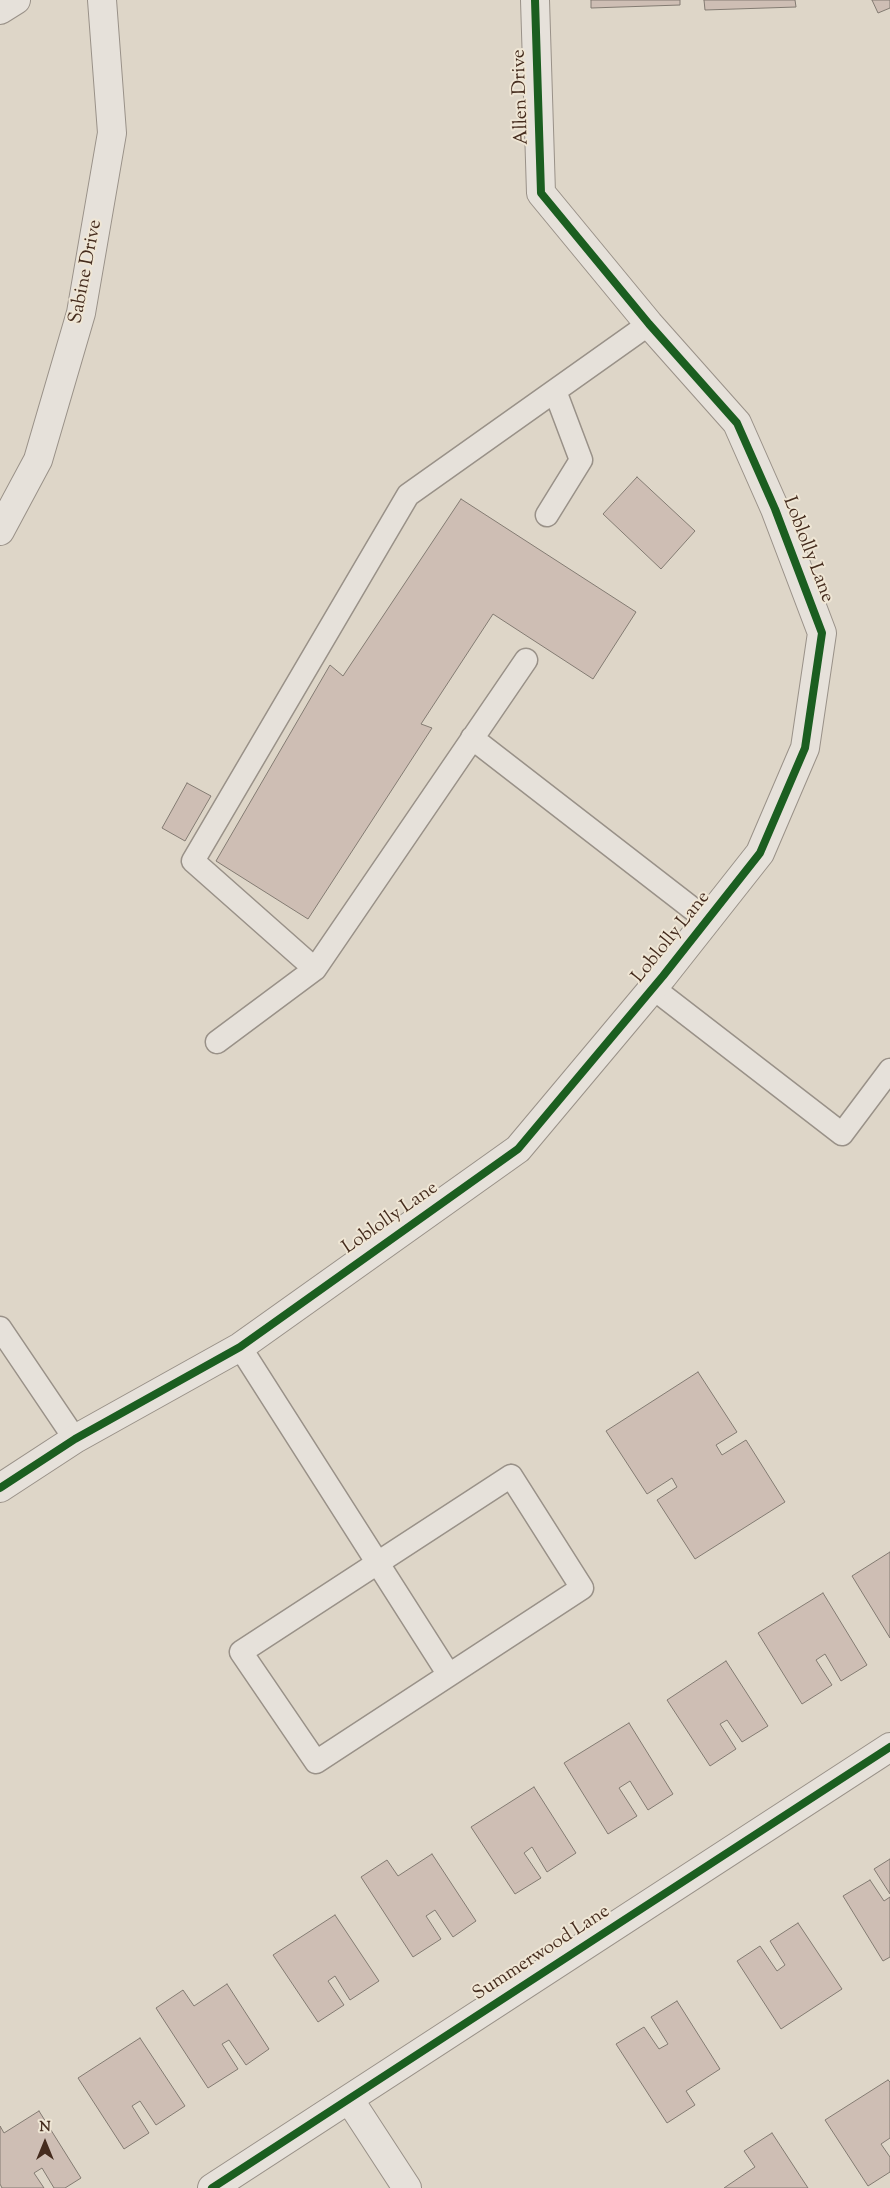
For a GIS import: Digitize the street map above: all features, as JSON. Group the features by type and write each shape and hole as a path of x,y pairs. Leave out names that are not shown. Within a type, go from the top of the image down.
{"street":[{"path":"0,10 16,0"},
{"name":"Sabine Drive","path":"0,531 38,460 81,313 112,133 102,0"},
{"name":"Allen Drive","path":"534,0 541,193"},
{"name":"Loblolly Lane","path":"0,1488 76,1439 240,1347 518,1149 653,988 760,853 805,748 822,633 775,510 736,423 649,324 541,193"},
{"name":"Summerwood Lane","path":"212,2188 890,1747"},
{"path":"349,2099 407,2188"}],"lane":[{"path":"315,969 193,861 408,495 649,324"},
{"path":"547,515 581,460 555,391"},
{"path":"217,1042 315,969 526,660"},
{"path":"472,738 707,920"},
{"path":"653,988 842,1134 890,1070"},
{"path":"0,1328 76,1439"},
{"path":"240,1347 449,1675"},
{"path":"511,1476 582,1588 449,1675 316,1762 241,1652 511,1476"}],"building":[{"path":"591,0 680,0 680,5 591,8"},
{"path":"704,0 795,0 796,7 705,10"},
{"path":"872,0 890,0 890,8 878,13"},
{"path":"637,477 695,531 661,569 603,514"},
{"path":"461,499 636,612 593,679 493,614 421,724 432,728 308,919 216,861 330,665 343,676"},
{"path":"187,783 211,796 185,841 162,828"},
{"path":"698,1372 737,1432 716,1445 722,1455 746,1440 785,1502 695,1559 657,1500 677,1487 672,1478 647,1494 606,1431"},
{"path":"890,1552 890,1638 852,1576"},
{"path":"823,1593 867,1665 841,1681 825,1654 816,1660 832,1685 802,1704 758,1633"},
{"path":"726,1661 768,1726 742,1742 727,1720 720,1724 736,1749 710,1766 667,1700"},
{"path":"629,1723 673,1794 648,1810 630,1781 619,1788 637,1816 608,1834 564,1763"},
{"path":"534,1787 576,1853 547,1872 532,1847 524,1853 541,1878 515,1894 471,1827"},
{"path":"432,1854 476,1921 453,1937 435,1910 426,1916 441,1939 413,1957 361,1877 387,1860 398,1876"},
{"path":"890,1859 890,1894 874,1869"},
{"path":"870,1880 884,1901 890,1897 890,1957 883,1961 843,1896"},
{"path":"335,1915 379,1981 350,2000 335,1976 328,1981 344,2005 318,2022 273,1955"},
{"path":"798,1923 842,1989 781,2029 737,1961 760,1946 777,1971 785,1965 770,1941"},
{"path":"227,1984 269,2049 246,2065 229,2040 222,2044 238,2069 208,2088 156,2008 183,1990 194,2006"},
{"path":"677,2001 720,2069 686,2091 695,2105 667,2123 616,2044 644,2027 659,2049 668,2044 651,2017"},
{"path":"140,2038 185,2106 156,2125 140,2101 132,2106 149,2133 124,2149 78,2078"},
{"path":"888,2080 890,2082 890,2138 881,2144 890,2157 890,2172 868,2186 825,2120"},
{"path":"39,2111 81,2178 65,2188 54,2188 42,2168 34,2173 44,2188 2,2188 0,2184 0,2126 4,2133"},
{"path":"772,2133 808,2188 724,2188 755,2167 744,2151"}],"cycle path":[{"path":"0,1488 75,1439 240,1347 518,1149 663,976 760,853 805,748 822,633 775,509 737,423 649,324 541,193 535,0"},
{"path":"212,2188 890,1747"}]}
